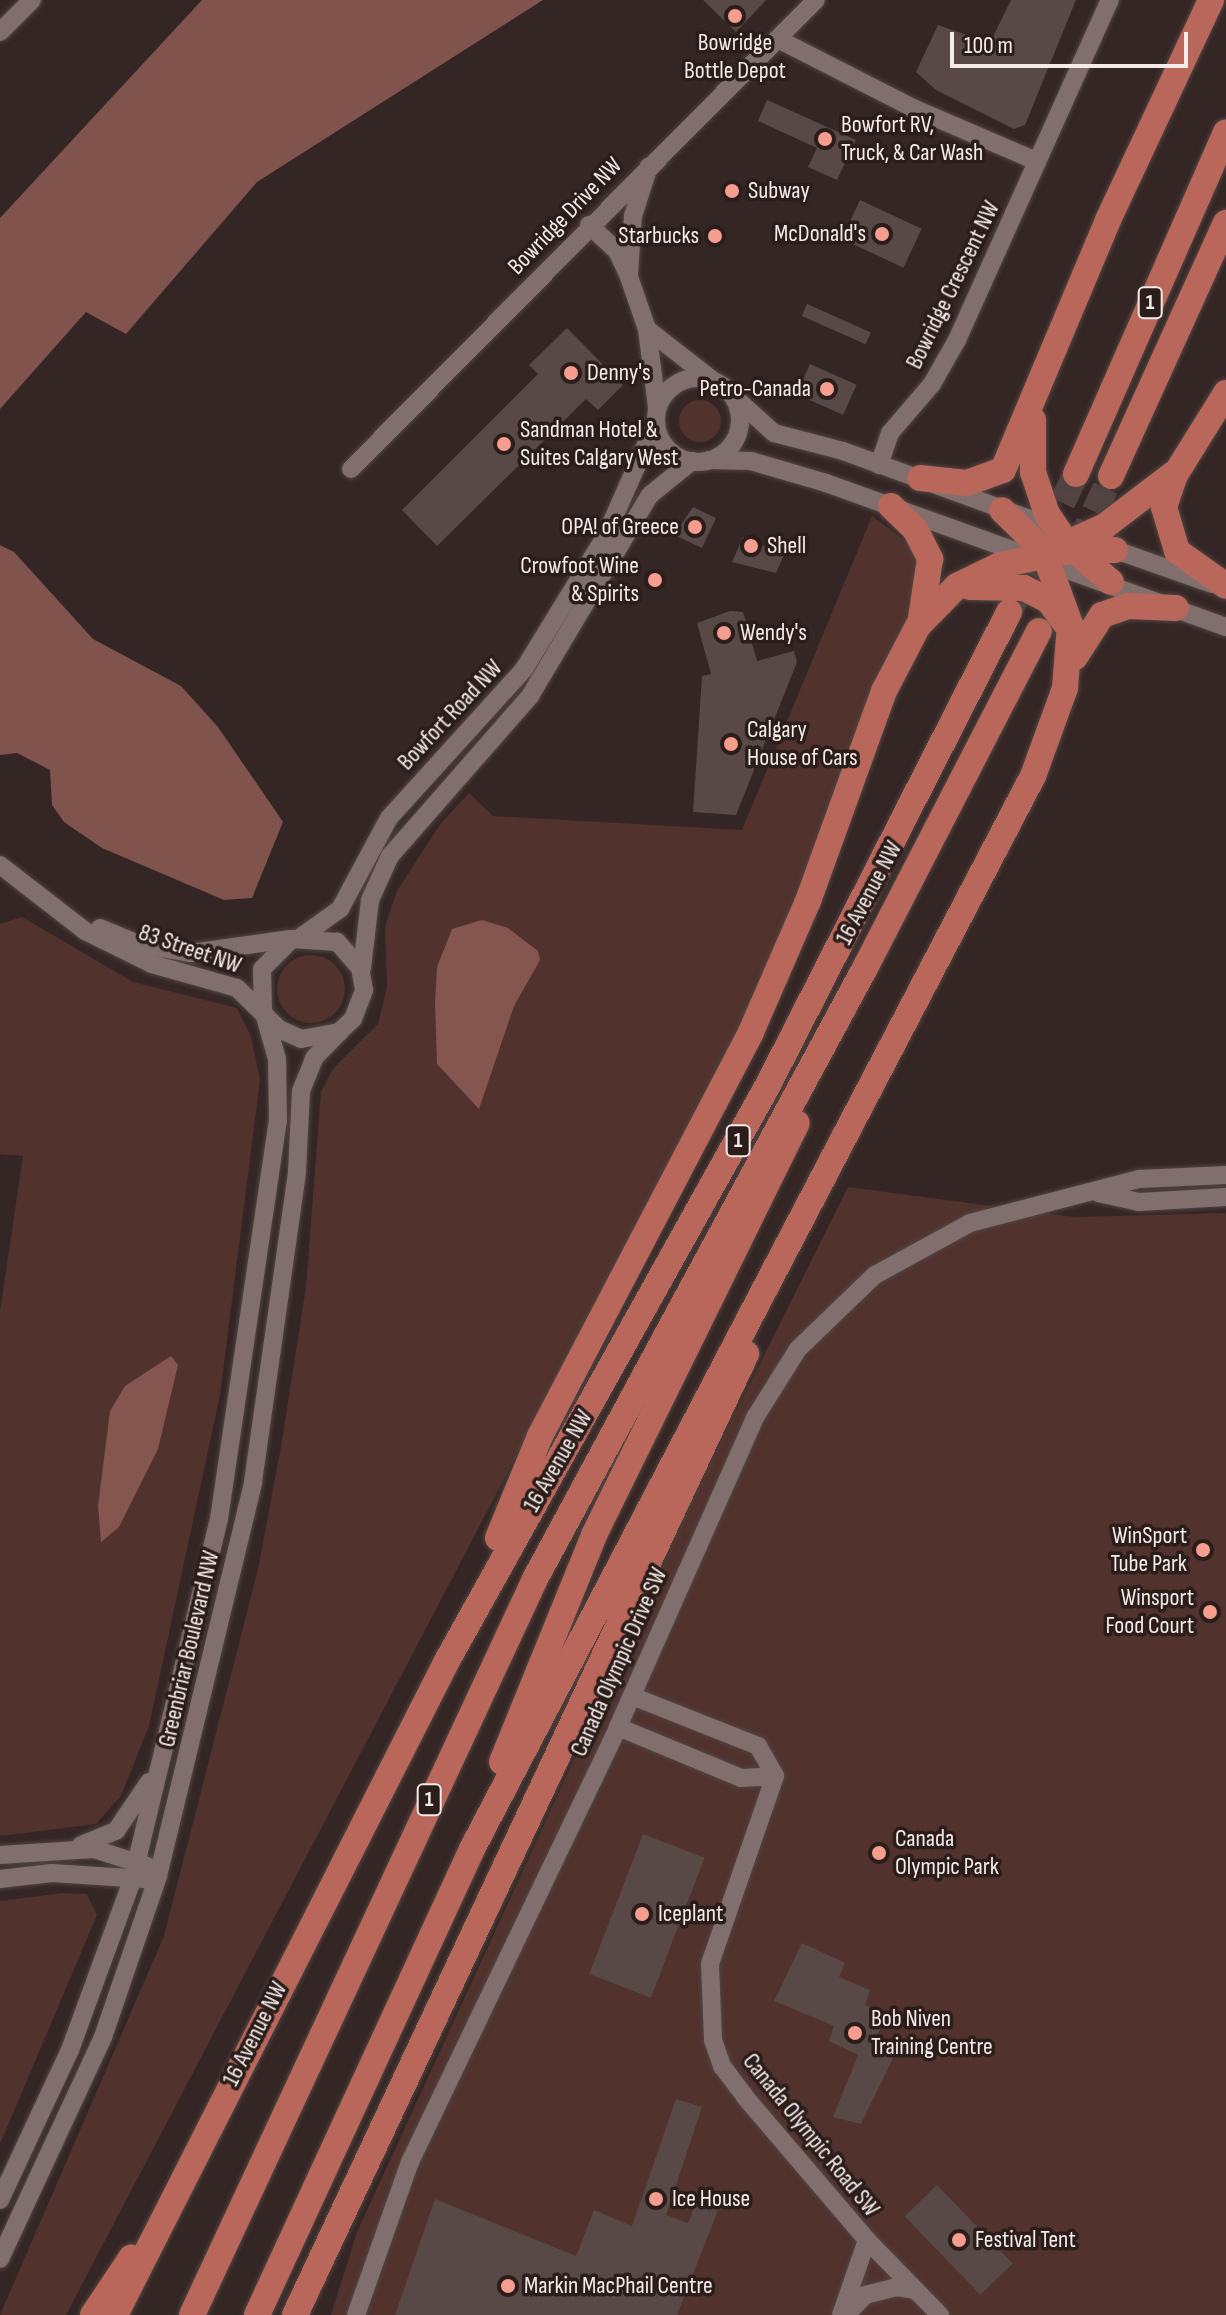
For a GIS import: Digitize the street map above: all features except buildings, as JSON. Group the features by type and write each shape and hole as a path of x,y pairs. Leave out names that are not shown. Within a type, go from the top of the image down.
{"highway":[{"path":"920,478 967,483 1003,470 1211,0"},
{"name":"1","path":"1076,474 1226,132"},
{"name":"1","path":"1111,476 1226,223"},
{"path":"1044,374 1031,448 1071,639 1069,672"},
{"path":"1226,393 1166,496 1167,530 1184,560 1226,588"},
{"path":"448,1659 540,1436 751,1032 803,914 884,691 918,626 948,593 974,576 1051,548 1147,499 1182,466"},
{"path":"891,506 915,529 930,559 918,626"},
{"path":"1002,510 1051,548 1111,582"},
{"path":"1051,548 1115,550"},
{"path":"948,593 996,583 1024,588 1059,610 1071,639"},
{"path":"257,2315 472,1849 880,1059 1004,839 1069,672 1102,615 1128,606 1176,608"},
{"name":"16 Avenue NW","path":"115,2315 150,2238 448,1659 768,1085 1009,612"},
{"name":"16 Avenue NW","path":"192,2315 535,1579 865,968 1039,631"},
{"path":"472,1849 526,1693 594,1535 760,1207 865,968"},
{"path":"295,2315 880,1059"},
{"path":"93,2315 113,2278 150,2238"}],"street":[{"path":"0,32 32,0"},
{"name":"Bowridge Drive NW","path":"351,469 650,162 816,0"},
{"name":"Bowridge Crescent NW","path":"879,465 890,433 932,384 957,340 1110,0"},
{"path":"778,39 913,108 1036,161"},
{"path":"629,277 633,216 650,162"},
{"path":"589,225 617,251 629,277 647,329 656,416 667,448 700,461 751,461 891,506 1051,548"},
{"path":"647,329 733,396 774,433 920,478 1002,510"},
{"path":"656,416 678,382 714,381"},
{"path":"700,461 737,434 733,396"},
{"name":"Bowfort Road NW","path":"297,938 340,909 389,818 524,669 606,535 656,416"},
{"name":"Bowfort Road NW","path":"363,979 365,919 390,856 530,696 650,495 700,461"},
{"path":"1115,550 1226,588"},
{"path":"1111,582 1226,627"},
{"path":"0,889 6,869"},
{"name":"83 Street NW","path":"6,869 59,911 123,952 237,988 264,1012"},
{"name":"83 Street NW","path":"59,911 138,944 191,953 297,938"},
{"path":"297,938 337,942 354,957 363,979 358,1010 339,1032 301,1039 264,1012 262,969 297,938"},
{"name":"Greenbriar Boulevard NW","path":"0,2200 70,2050 132,1881 219,1519 248,1348 280,1098 275,1044 264,1012"},
{"name":"Greenbriar Boulevard NW","path":"0,2259 103,2037 158,1876 253,1482 297,1171 301,1091 314,1058 339,1032"},
{"name":"Canada Olympic Drive SW","path":"356,2315 410,2162 618,1727 756,1416 815,1328 875,1275 945,1234 1010,1210 1095,1193 1139,1179 1226,1175"},
{"name":"Canada Olympic Drive SW","path":"1095,1193 1139,1202 1226,1197"},
{"path":"618,1727 741,1778 775,1776 758,1746 632,1696"},
{"path":"0,1855 64,1847 116,1831 162,1758"},
{"name":"Canada Olympic Road SW","path":"775,1776 710,1964 713,2040 722,2066 745,2097 867,2240 940,2315"},
{"path":"64,1847 137,1859 158,1876"},
{"path":"0,1879 79,1873 132,1881 158,1876"},
{"path":"843,2315 867,2240"},
{"path":"843,2315 865,2295 896,2287 916,2290"}],"shaded area":[{"path":"202,0 543,0 257,182 126,334 86,312 0,409 0,218"},
{"path":"700,400 715,406 721,421 715,436 700,442 685,436 679,421 685,406"},
{"path":"872,516 918,550 922,598 874,696 748,1014 66,2315 0,2315 164,1936 258,1569 281,1447 306,1287 321,1092 332,1070 378,1024 387,987 385,927 397,891 441,823 469,793 493,816 742,830"},
{"path":"0,545 14,552 93,639 181,686 218,727 283,822 252,898 224,900 102,848 64,822 52,805 50,770 17,753 0,755"},
{"path":"22,917 133,982 237,1008 251,1036 260,1080 220,1395 149,1726 121,1796 96,1824 0,1836 0,1311 23,1156 0,1154 0,924"},
{"path":"482,920 508,928 538,951 540,960 514,1006 479,1109 437,1064 435,1003 437,967 452,929"},
{"path":"318,955 339,970 345,989 343,1002 335,1013 318,1023 304,1023 287,1013 279,1002 277,982 287,965 298,957"},
{"name":"Canada Olympic Park","path":"848,1187 1075,1217 1226,1213 1226,2315 331,2315 357,2232 705,1474"},
{"path":"171,1356 178,1365 158,1449 119,1527 101,1542 98,1506 110,1411 125,1386"},
{"path":"63,1893 87,1894 97,1915 0,2144 0,1901"}],"tunnel":[{"path":"1011,608 1076,474"},
{"path":"1078,547 1111,476"}],"place":[{"name":"Bowridge Bottle Depot","path":"735,16"},
{"name":"Bowfort RV, Truck, & Car Wash","path":"825,139"},
{"name":"Subway","path":"732,191"},
{"name":"McDonald's","path":"882,234"},
{"name":"Starbucks","path":"715,236"},
{"name":"Denny's","path":"571,373"},
{"name":"Petro-Canada","path":"827,389"},
{"name":"Sandman Hotel & Suites Calgary West","path":"504,444"},
{"name":"OPA! of Greece","path":"695,527"},
{"name":"Shell","path":"751,546"},
{"name":"Crowfoot Wine & Spirits","path":"655,580"},
{"name":"Wendy's","path":"724,633"},
{"name":"Calgary House of Cars","path":"731,744"},
{"name":"WinSport Tube Park","path":"1203,1550"},
{"name":"Winsport Food Court","path":"1210,1612"},
{"name":"Canada Olympic Park","path":"879,1853"},
{"name":"Iceplant","path":"642,1914"},
{"name":"Bob Niven Training Centre","path":"855,2033"},
{"name":"Ice House","path":"656,2199"},
{"name":"Festival Tent","path":"959,2240"},
{"name":"Markin MacPhail Centre","path":"508,2286"}]}
